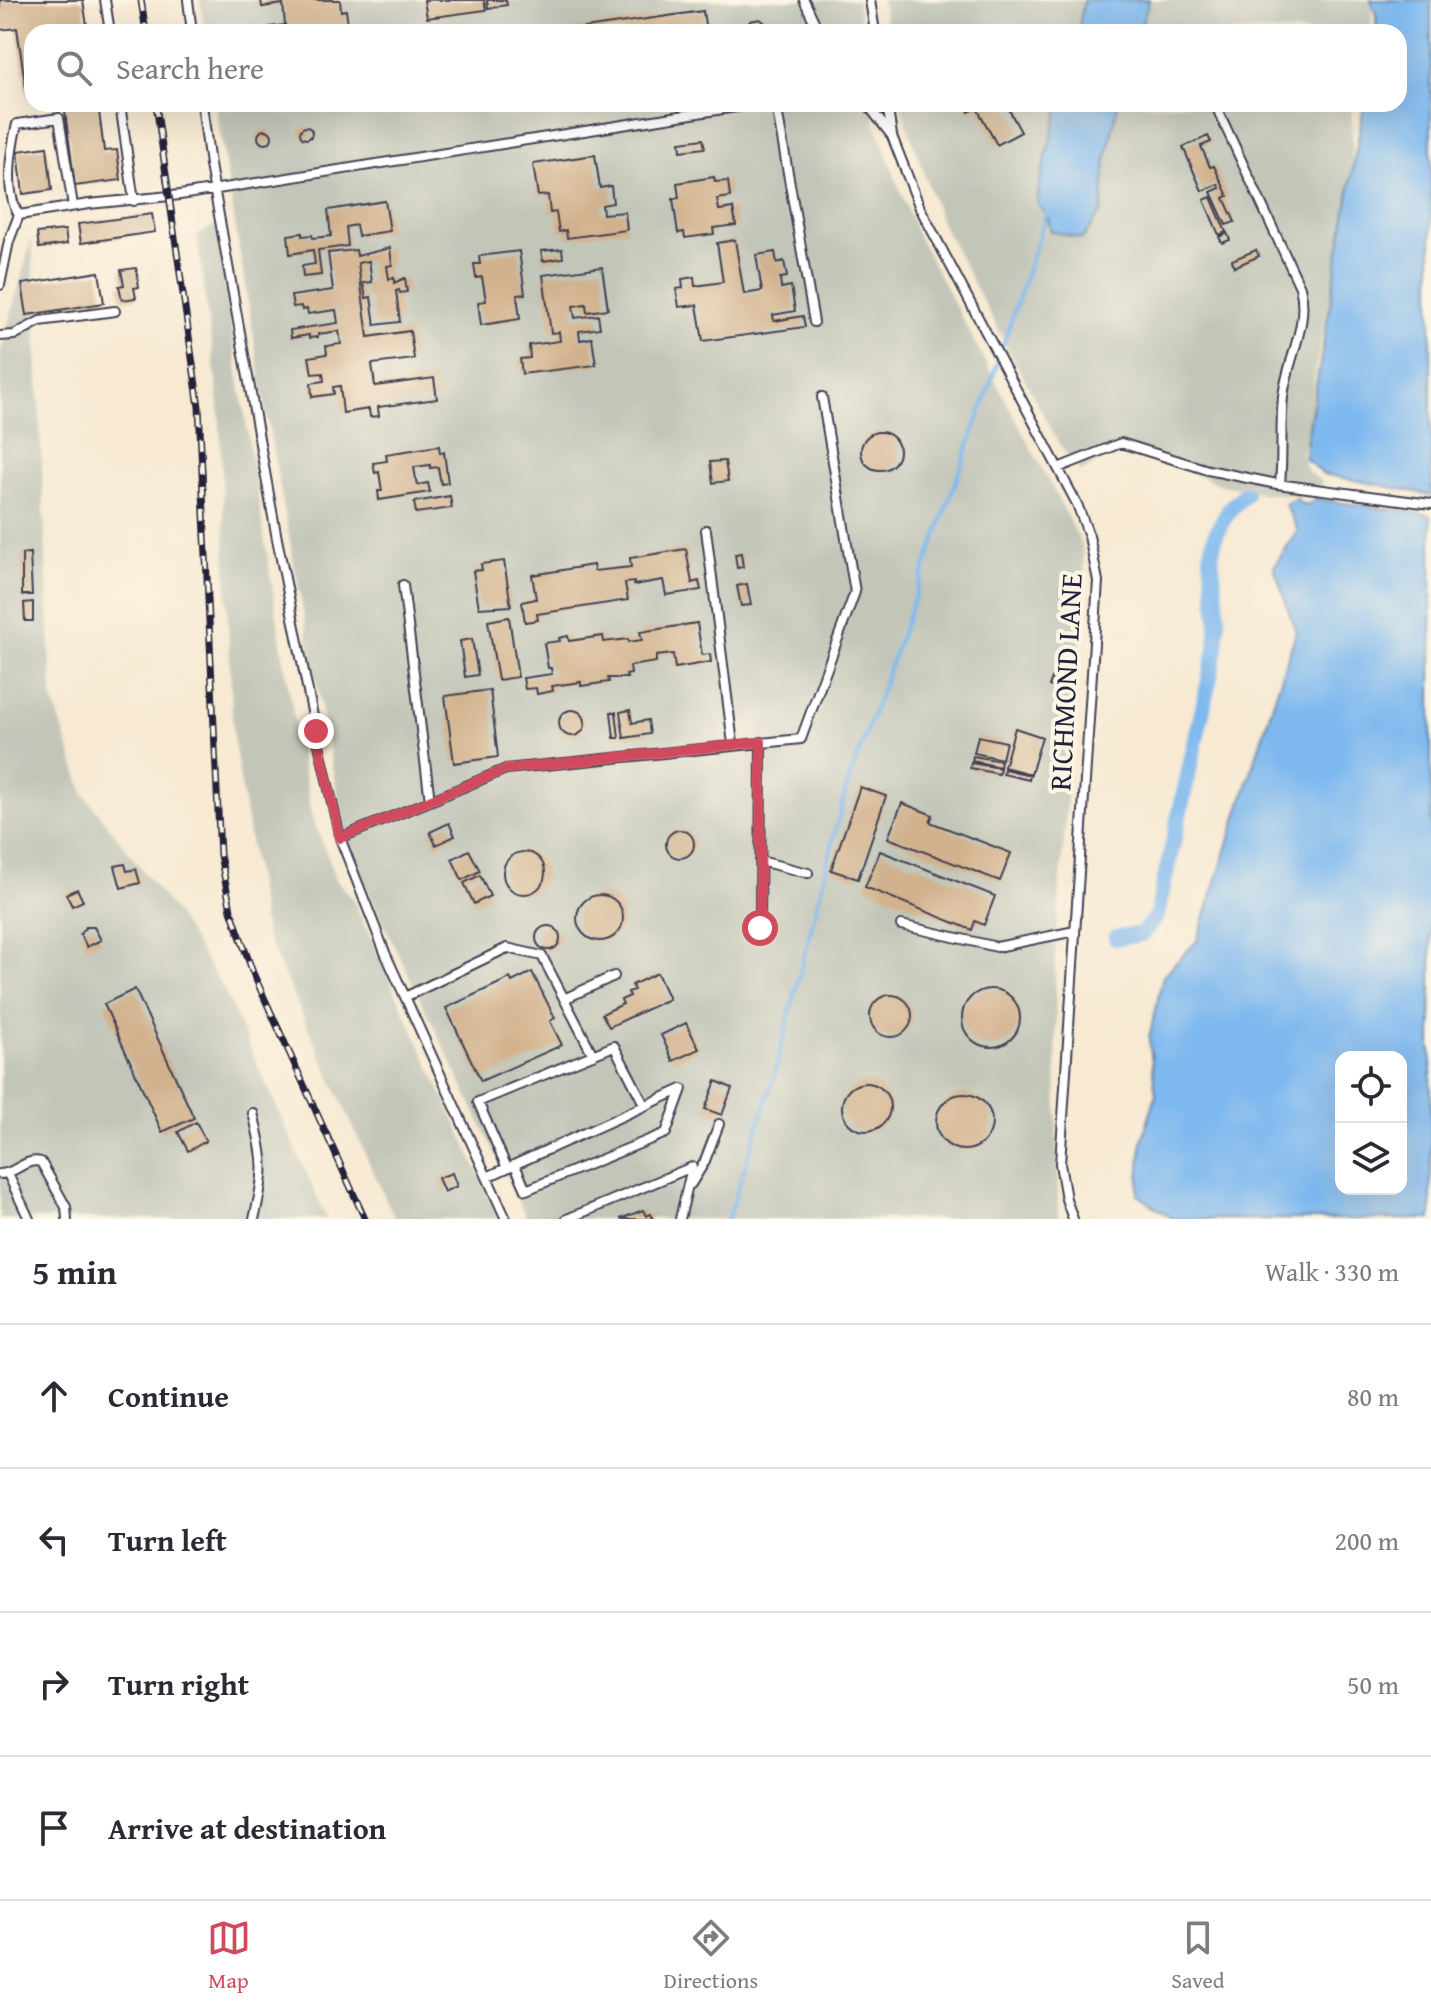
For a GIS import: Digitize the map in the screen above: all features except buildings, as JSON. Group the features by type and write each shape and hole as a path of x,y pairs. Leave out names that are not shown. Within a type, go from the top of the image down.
{"lane":[{"path":"105,0 109,24"},
{"path":"188,0 191,24"},
{"path":"804,0 815,24"},
{"path":"870,0 874,24"},
{"path":"121,112 134,201"},
{"path":"203,112 214,189 277,539 340,838 386,955 506,1219"},
{"path":"19,215 214,189 704,112"},
{"path":"777,112 814,322"},
{"name":"RICHMOND LANE","path":"873,112 892,136 920,208 1077,504 1089,536 1098,581 1060,1164 1073,1219"},
{"path":"888,112 892,136"},
{"path":"1219,112 1303,299 1300,326 1283,394 1280,484"},
{"path":"19,215 13,206 10,152 17,124 59,118 73,206"},
{"path":"0,285 9,241 19,215"},
{"path":"0,336 14,335 40,321 115,311"},
{"path":"340,838 506,769 801,739 855,592 822,397"},
{"path":"1057,466 1121,443 1208,470 1280,484 1431,504"},
{"path":"706,530 733,744"},
{"path":"403,585 430,801"},
{"path":"760,928 761,742"},
{"path":"760,861 808,873"},
{"path":"901,925 997,947 1075,931"},
{"path":"405,997 507,948 542,956 593,1055"},
{"path":"564,999 614,976"},
{"path":"487,1177 511,1167 645,1106 682,1089 666,1133 526,1190 511,1167 478,1102 614,1046 645,1106"},
{"path":"253,1113 264,1158 264,1179 254,1219"},
{"path":"687,1192 704,1163 719,1124"},
{"path":"29,1219 4,1174 35,1160 41,1162 66,1207 67,1219"},
{"path":"567,1219 692,1167 680,1219"}],"shaded area":[{"path":"200,0 857,0 861,24 204,24"},
{"path":"882,0 1371,0 1372,19 1371,24 886,24"},
{"path":"216,112 874,112 875,123 915,230 1082,544 1085,578 1055,950 1058,1219 527,1219 348,850 272,446"},
{"path":"903,112 1351,112 1353,159 1349,195 1315,370 1310,429 1301,454 1308,472 1322,482 1321,498 1262,493 1221,485 1144,452 1115,453 1081,472 1059,444 941,222"},
{"path":"215,225 224,234 230,322 311,813 337,881 352,898 500,1219 395,1219 265,933 233,735 219,403 197,236"},
{"path":"32,238 52,696 84,794 176,914 224,990 327,1219 0,1219 0,354"}],"water":[{"path":"1084,0 1149,0 1142,24 1080,24"},
{"path":"1371,0 1431,0 1431,495 1323,474 1304,457 1363,112 1407,112 1407,24 1376,24"},
{"path":"1058,112 1116,112 1106,161 1102,210 1082,239 1051,231 1048,218 1037,203"},
{"path":"1296,498 1301,504 1310,504 1316,499 1431,515 1431,1219 1173,1219 1138,1195 1142,1141 1156,1095 1149,1038 1163,976 1197,941 1296,632 1274,567 1298,530 1285,504"}],"waterway":[{"path":"728,1219 773,1080 846,789 986,397 1047,212"},
{"path":"1116,938 1142,934 1157,915 1216,649 1218,618 1211,557 1216,533 1229,510 1245,494"}],"railway":[{"path":"141,0 145,24"},
{"path":"157,112 199,407 220,855 231,910 253,973 365,1219"}],"route":[{"path":"316,731 340,838 506,769 761,742 760,928"}]}
